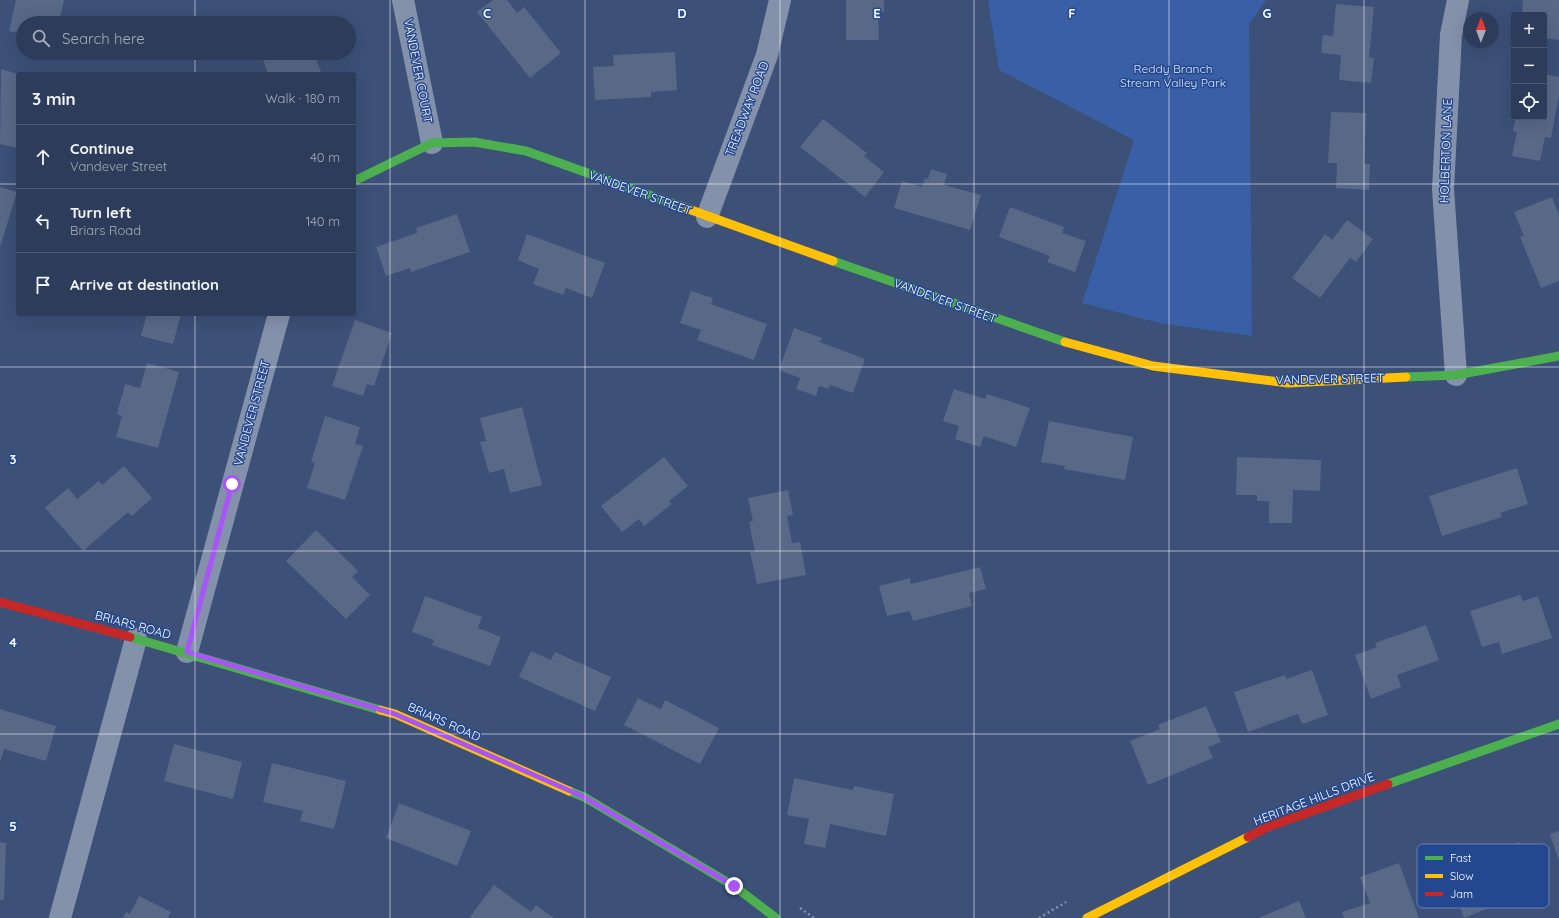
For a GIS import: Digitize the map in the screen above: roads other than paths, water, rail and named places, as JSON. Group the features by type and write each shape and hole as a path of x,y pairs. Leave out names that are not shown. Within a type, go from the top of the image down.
{"street":[{"name":"VANDEVER COURT","path":"403,0 432,143"},
{"name":"TREADWAY ROAD","path":"707,217 767,55 780,0"},
{"name":"HOLBERTON LANE","path":"1456,375 1443,189 1451,35 1458,0"},
{"name":"VANDEVER STREET","path":"356,180 432,143 474,142 526,151 707,217 1049,338 1153,366 1288,383 1456,375 1559,356"},
{"name":"VANDEVER STREET","path":"187,652 278,316"},
{"name":"BRIARS ROAD","path":"0,602 187,652 395,714 584,797 734,886 776,918"},
{"path":"60,918 136,639"},
{"name":"HERITAGE HILLS DRIVE","path":"1088,918 1268,827 1445,763 1559,724"}],"park label":[{"name":"Reddy Branch Stream Valley Park","path":"1173,76"}]}
